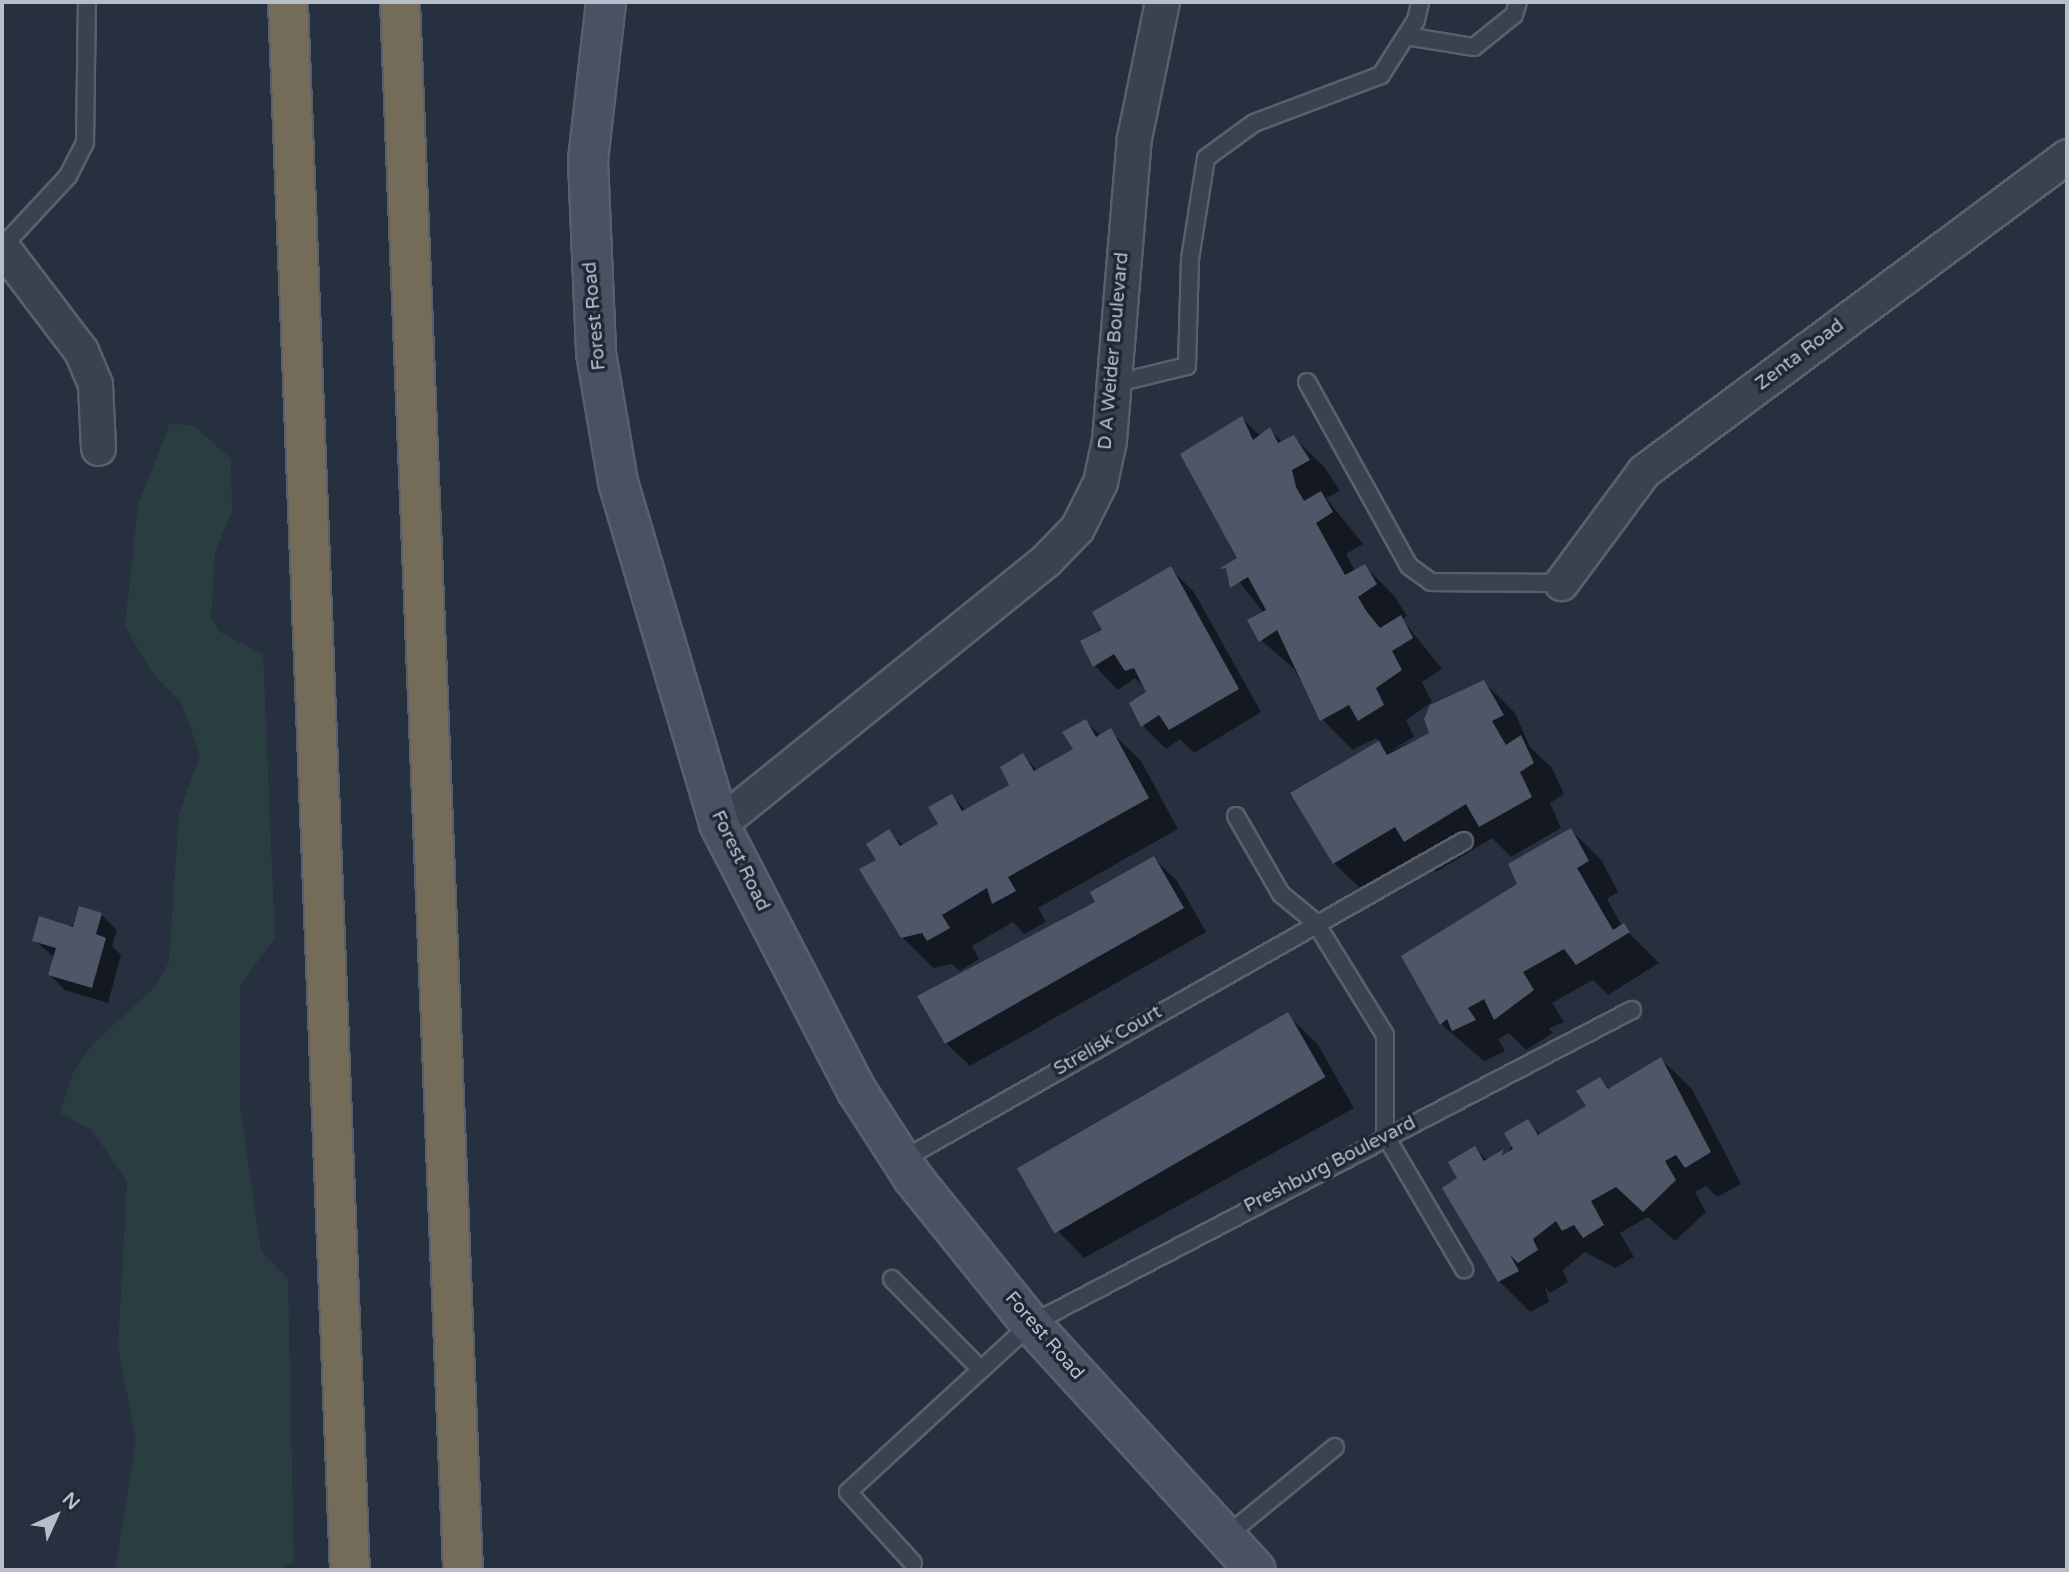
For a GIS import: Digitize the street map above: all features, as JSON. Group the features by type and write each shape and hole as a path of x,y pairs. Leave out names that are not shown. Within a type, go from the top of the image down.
{"highway":[{"path":"288,2 350,1570"},
{"path":"400,2 463,1570"}],"street":[{"name":"Forest Road","path":"606,2 588,160 596,353 618,482 719,824 857,1091 902,1160 1031,1324 1256,1570"},
{"name":"D A Weider Boulevard","path":"719,824 1045,561 1077,528 1100,482 1134,138 1163,2"},
{"name":"Zenta Road","path":"1561,583 1644,471 2067,156"},
{"path":"2,247 81,351 95,384 98,448"}],"lane":[{"path":"2,247 68,177 85,142 87,2"},
{"path":"1110,385 1187,366 1190,259 1206,158 1254,123 1381,75 1406,36 1420,2"},
{"path":"1406,36 1474,47 1514,15 1518,2"},
{"path":"1307,382 1409,566 1431,582 1561,583"},
{"path":"1236,816 1281,894 1315,922 1385,1035 1385,1135 1464,1269"},
{"name":"Strelisk Court","path":"902,1160 1315,922 1464,841"},
{"name":"Preshburg Boulevard","path":"913,1563 848,1492 1031,1324 1385,1135 1470,1100 1632,1010"},
{"path":"892,1279 981,1370"},
{"path":"1225,1537 1335,1447"}],"green space":[{"path":"170,423 194,426 231,459 232,511 215,552 211,619 220,632 263,654 275,938 240,985 240,1105 261,1251 288,1279 294,1563 278,1570 115,1570 136,1440 118,1347 127,1182 92,1130 60,1113 73,1073 92,1045 155,987 169,962 179,814 200,755 181,702 153,674 125,626 138,505"}],"building":[{"path":"1242,416 1253,440 1270,427 1278,443 1294,435 1310,460 1292,470 1296,487 1304,501 1321,491 1333,512 1316,523 1345,575 1365,564 1377,584 1358,597 1367,612 1380,628 1401,615 1413,638 1392,651 1402,670 1376,688 1384,705 1358,721 1349,705 1320,721 1277,630 1259,642 1247,620 1266,610 1248,577 1230,588 1226,568 1219,569 1237,558 1180,454"},
{"path":"1171,566 1239,689 1169,730 1159,715 1141,727 1129,703 1146,692 1134,668 1125,671 1114,654 1093,667 1080,641 1102,630 1092,612"},
{"path":"1484,680 1504,715 1492,721 1506,745 1521,735 1534,763 1520,772 1532,797 1479,827 1466,804 1404,842 1395,827 1333,864 1290,793 1379,741 1387,755 1429,733 1424,719 1430,705"},
{"path":"1086,719 1096,737 1111,728 1149,798 1008,877 1016,891 992,904 987,888 942,915 950,928 927,941 922,933 901,938 859,869 876,860 866,844 889,829 900,846 938,824 928,807 952,794 962,811 1009,785 1000,767 1023,753 1034,771 1073,749 1062,732"},
{"path":"1571,828 1589,861 1577,868 1613,930 1624,923 1630,932 1576,965 1564,949 1523,972 1534,990 1494,1020 1484,999 1468,1008 1476,1020 1452,1031 1447,1019 1440,1025 1401,956 1517,884 1508,864"},
{"path":"1154,856 1184,908 945,1044 917,996 1095,902 1090,892"},
{"path":"79,906 102,913 96,934 106,938 92,988 48,975 56,948 32,941 39,916 73,927"},
{"path":"1288,1012 1326,1077 1054,1233 1017,1168"},
{"path":"1661,1057 1711,1152 1685,1168 1676,1155 1665,1161 1676,1180 1643,1212 1616,1187 1591,1201 1604,1225 1583,1238 1574,1225 1562,1231 1556,1221 1533,1239 1538,1250 1518,1263 1510,1255 1519,1271 1498,1282 1442,1188 1457,1178 1448,1162 1475,1146 1484,1161 1504,1149 1501,1156 1513,1149 1504,1133 1528,1119 1538,1135 1586,1106 1576,1091 1600,1077 1608,1089"}]}
